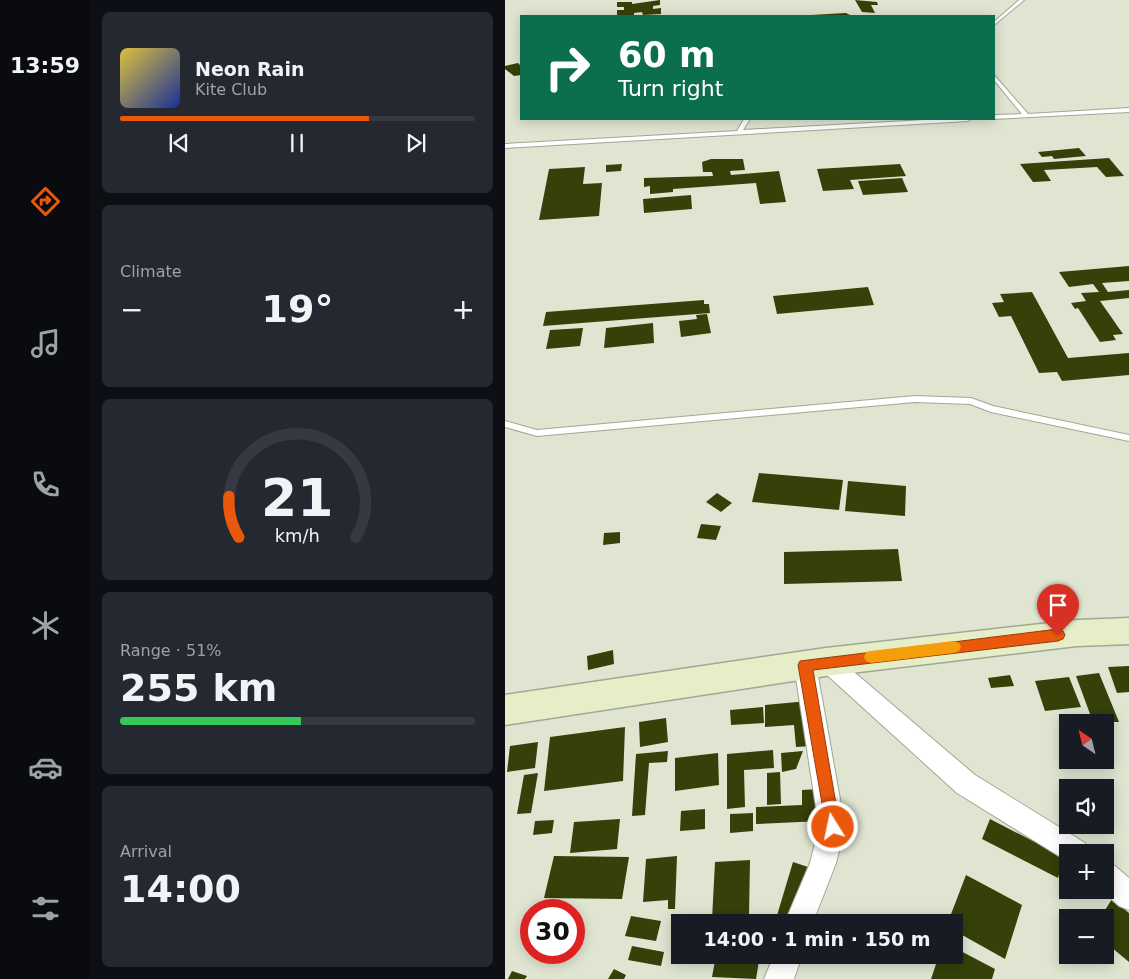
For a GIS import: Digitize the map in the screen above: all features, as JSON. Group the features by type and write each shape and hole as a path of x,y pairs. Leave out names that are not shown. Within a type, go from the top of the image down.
{"main road":[{"path":"505,710 815,664 1077,633 1129,631"}],"street":[{"path":"815,664 967,784 1062,844"},
{"path":"802,914 823,863 833,827 815,664"},
{"path":"1114,884 1129,896"},
{"path":"779,979 785,964"}],"lane":[{"path":"995,23 1023,0"},
{"path":"995,78 1026,116"},
{"path":"995,117 1129,110"},
{"path":"739,132 746,120"},
{"path":"505,146 950,120"},
{"path":"505,424 537,432 915,399 971,401 991,409 1129,438"}],"building":[{"path":"660,0 660,5 653,6 653,9 661,8 661,14 643,15 642,12 634,13 634,15 617,15 617,10 624,10 624,7 617,7 617,2 632,2 632,4"},
{"path":"855,0 877,2 878,5 871,5 875,13 862,12"},
{"path":"846,13 850,15 811,15"},
{"path":"518,63 520,65 520,75 514,76 505,69 505,66"},
{"path":"1079,148 1086,156 1054,159 1052,156 1042,157 1038,152"},
{"path":"1109,158 1124,176 1106,177 1097,167 1044,170 1051,181 1033,182 1020,164"},
{"path":"711,159 743,159 745,170 730,171 731,175 779,171 786,202 760,204 756,183 673,189 673,192 650,194 650,186 644,187 644,178 713,176 712,172 703,172 702,162"},
{"path":"622,164 621,171 606,172 606,165"},
{"path":"900,164 906,176 850,180 854,189 823,191 817,169"},
{"path":"585,167 583,184 602,183 599,216 539,220 549,169"},
{"path":"902,178 908,192 863,195 858,181"},
{"path":"691,195 692,209 644,213 643,199"},
{"path":"1129,266 1129,281 1102,283 1108,292 1129,290 1129,298 1100,301 1123,334 1113,335 1116,340 1100,342 1078,308 1075,309 1071,303 1086,301 1081,293 1099,292 1093,284 1069,287 1059,272"},
{"path":"868,287 874,305 777,314 773,296"},
{"path":"1032,292 1068,358 1129,353 1129,375 1062,381 1057,372 1039,373 1011,316 999,317 992,303 1004,302 1000,294"},
{"path":"704,300 704,304 709,304 710,313 543,326 546,312"},
{"path":"707,314 711,333 681,337 679,321 697,319 696,315"},
{"path":"653,323 654,343 604,348 606,328"},
{"path":"583,328 580,346 546,349 550,330"},
{"path":"759,473 843,480 839,510 752,502"},
{"path":"848,481 906,486 905,516 845,511"},
{"path":"717,493 732,503 721,512 706,502"},
{"path":"701,524 721,526 716,540 697,538"},
{"path":"620,532 620,543 603,545 604,533"},
{"path":"898,549 902,581 784,584 784,552"},
{"path":"613,650 614,664 588,670 587,656"},
{"path":"1129,666 1129,692 1117,693 1108,667"},
{"path":"1099,673 1119,722 1114,722 1114,714 1090,714 1076,676"},
{"path":"1010,675 1014,686 991,688 988,678"},
{"path":"1069,677 1081,707 1045,711 1035,681"},
{"path":"808,701 811,746 796,747 794,725 765,727 765,705"},
{"path":"763,707 764,723 731,725 730,710"},
{"path":"666,718 668,742 640,747 639,722"},
{"path":"625,727 623,781 544,791 550,737"},
{"path":"538,742 535,768 507,772 510,746"},
{"path":"773,750 774,768 744,770 745,807 727,809 727,754"},
{"path":"668,751 667,762 649,763 645,815 632,816 636,754"},
{"path":"803,751 796,769 782,772 781,753"},
{"path":"718,753 719,785 675,791 675,758"},
{"path":"780,772 781,804 767,805 767,773"},
{"path":"538,773 531,813 517,814 524,775"},
{"path":"820,789 821,821 756,824 756,807 802,805 802,790"},
{"path":"705,809 705,829 680,831 681,811"},
{"path":"753,813 753,831 730,833 730,814"},
{"path":"620,819 617,849 570,853 574,822"},
{"path":"990,819 1059,854 1058,878 982,839"},
{"path":"554,820 552,833 533,835 535,821"},
{"path":"554,856 629,857 622,899 544,898"},
{"path":"677,856 675,909 668,909 668,900 643,902 646,859"},
{"path":"750,860 749,914 712,914 715,862"},
{"path":"793,862 808,867 794,914 777,914"},
{"path":"966,875 1022,905 1005,959 963,935 963,914 951,914"},
{"path":"1112,899 1129,913 1129,962 1114,950 1114,909 1106,909"},
{"path":"631,916 661,921 656,941 625,936"},
{"path":"632,946 664,952 661,966 628,960"},
{"path":"963,952 995,969 992,979 931,979 936,964 963,964"},
{"path":"714,964 758,964 756,979 712,977"},
{"path":"614,969 626,975 624,979 608,979"},
{"path":"512,971 527,976 525,979 508,979"}],"slow traffic":[{"path":"871,657 954,647"}],"route":[{"path":"833,827 805,665 1058,635"}]}
